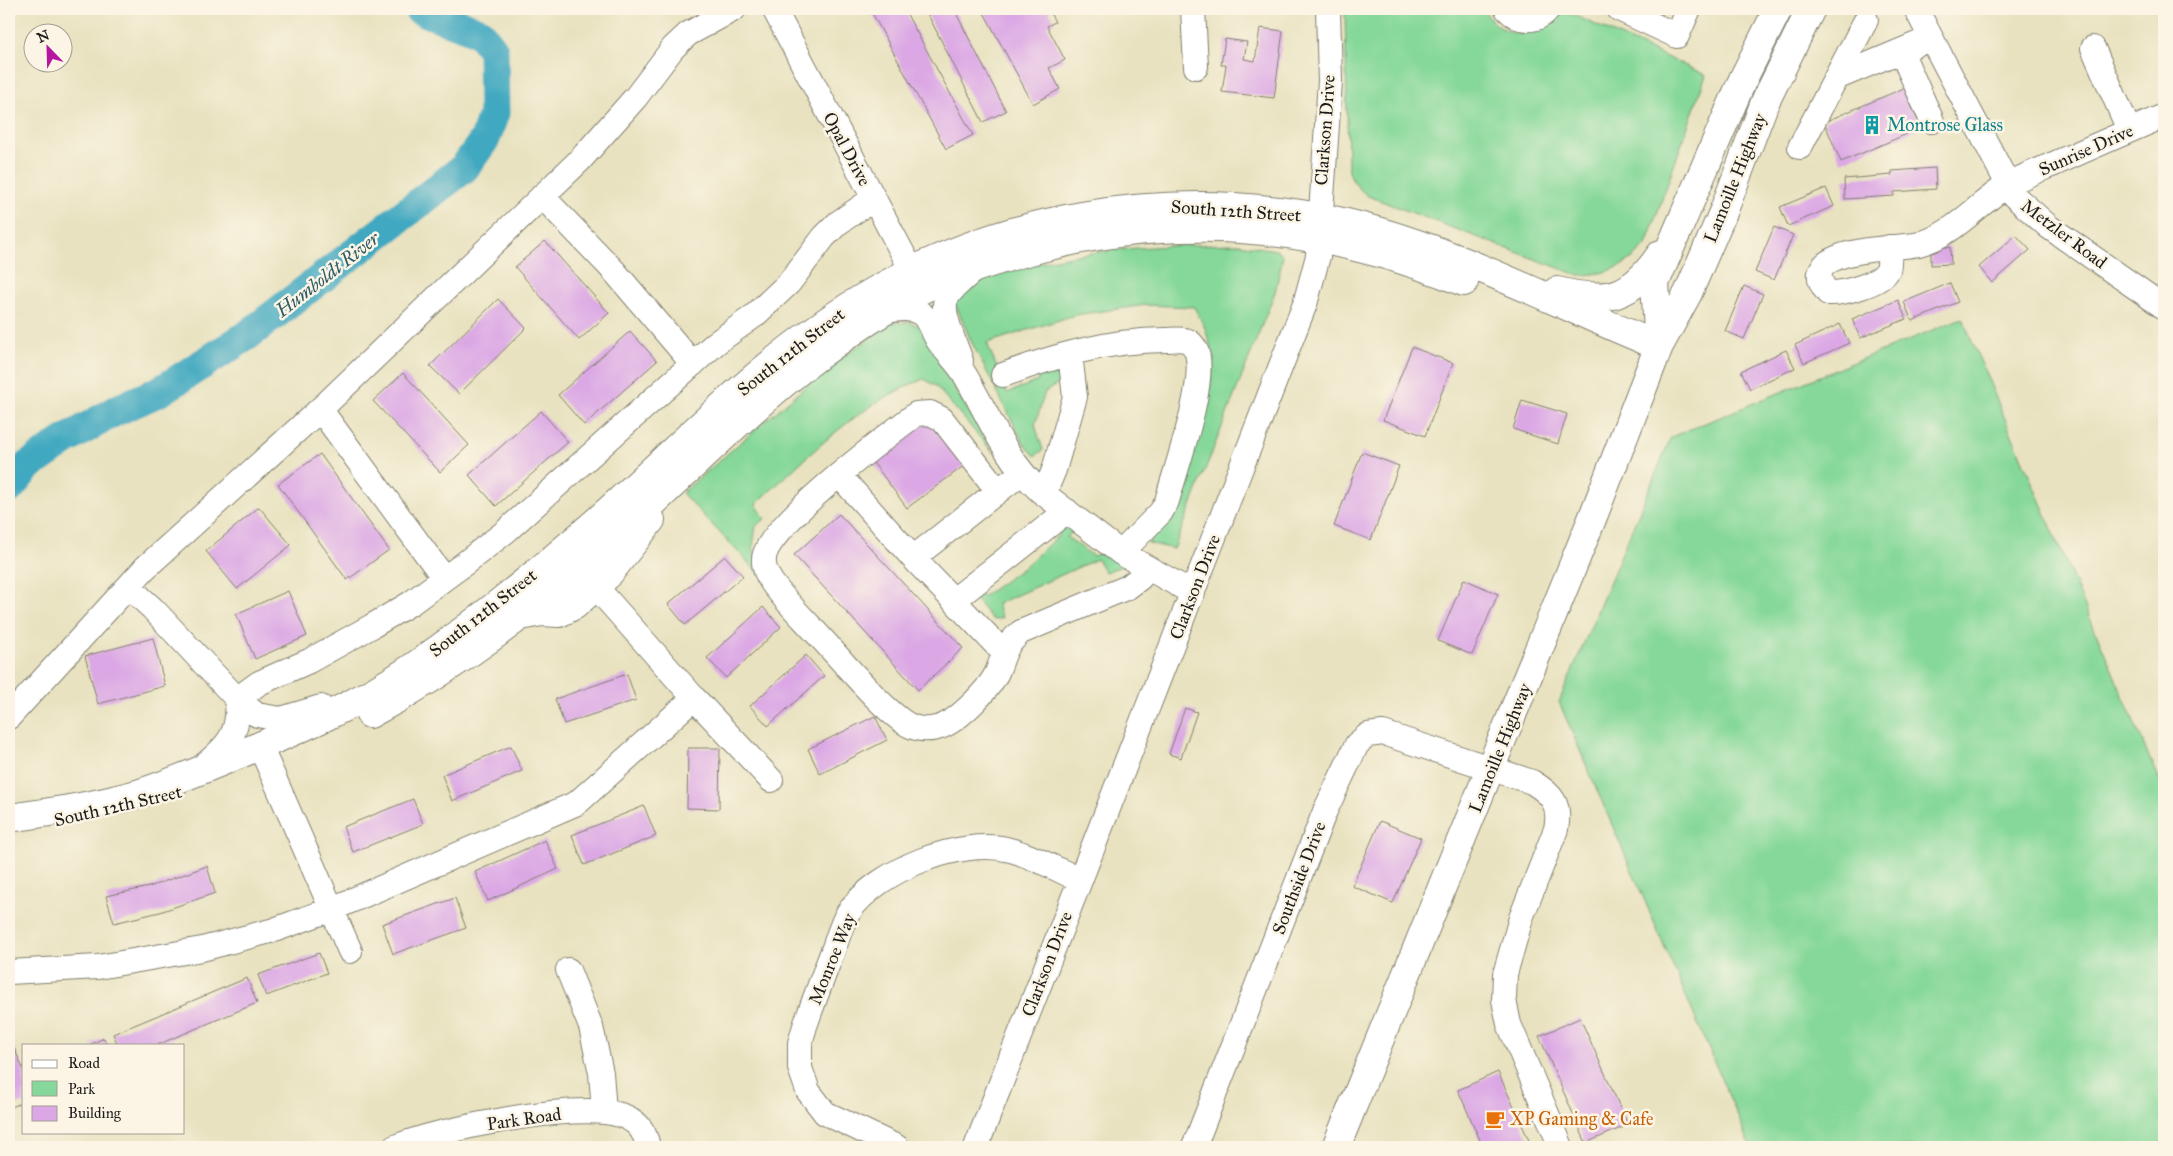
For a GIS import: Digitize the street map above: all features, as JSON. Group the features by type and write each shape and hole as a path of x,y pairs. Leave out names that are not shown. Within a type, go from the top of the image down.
{"main road":[{"name":"Lamoille Highway","path":"1657,352 1655,283 1743,79 1778,9"},
{"name":"Lamoille Highway","path":"1336,1147 1492,768 1612,470 1657,352 1688,293 1724,210 1766,102 1811,9"},
{"path":"1476,267 1584,298 1606,297 1623,292 1641,279 1662,252 1707,166"},
{"name":"South 12th Street","path":"9,828 103,813 157,801 264,754 414,666 499,604 779,358 837,315 916,280 1000,235 1107,211 1155,206 1208,205 1319,228 1657,352"},
{"name":"South 12th Street","path":"9,818 111,800 138,793 196,772 264,754 348,726 404,696 459,661 520,616 607,545 806,365 882,312 916,280 975,268 1081,238 1126,230 1160,228 1319,228 1387,233 1423,244 1476,267 1657,352"},
{"path":"520,616 565,610 596,587 624,557 655,515 664,492"}],"street":[{"path":"9,717 145,568 320,409 599,140 636,97 673,48 688,34 734,9"},
{"name":"Opal Drive","path":"774,9 916,280"},
{"path":"1193,9 1196,67"},
{"name":"Clarkson Drive","path":"976,1147 1305,304 1317,258 1330,81 1328,9"},
{"path":"1507,9 1520,18 1528,20 1537,18 1548,9"},
{"path":"1619,9 1677,36 1689,9"},
{"name":"Metzler Road","path":"1916,9 2008,185 2020,201 2049,227 2164,307"},
{"path":"1800,148 1866,20"},
{"path":"1836,78 1931,38"},
{"path":"2093,48 2129,130"},
{"path":"1901,51 1932,121"},
{"name":"Sunrise Drive","path":"1889,247 1918,244 1940,234 2008,185 2164,116"},
{"path":"542,196 614,272 693,364"},
{"path":"237,698 259,683 334,648 411,602 505,532 716,343 754,316 789,283 824,237 838,223 873,199"},
{"path":"975,268 954,288 945,303 946,316 964,372 999,437 1023,472 1044,494 1121,554 1193,593"},
{"path":"882,312 904,309 920,313 940,343 964,372"},
{"path":"1003,375 1049,358 1096,348 1165,340 1188,341 1193,345 1197,353 1198,383 1167,501 1161,512 1121,554"},
{"path":"1044,494 1054,470 1075,397 1070,354"},
{"path":"320,409 444,578"},
{"path":"998,491 942,419 930,413 916,414 839,475 786,524 768,546 764,559 765,570 780,593 864,684 902,720 913,727 924,729 938,728 948,724 985,690 998,670 1003,652 1021,632 1128,587 1140,578 1146,568"},
{"path":"913,558 1023,472"},
{"path":"839,475 913,558 1003,652"},
{"path":"954,600 1067,512"},
{"path":"129,587 153,609 237,698 257,715 281,719 313,710 414,666"},
{"path":"596,587 694,698 771,780"},
{"path":"196,772 225,746 233,735 239,718 237,698"},
{"path":"9,972 98,967 202,950 274,930 332,909 577,803 694,698"},
{"name":"Southside Drive","path":"1194,1147 1326,811 1357,744 1368,735 1383,734 1532,782 1545,790 1554,801 1559,814 1556,829 1521,918 1511,950 1505,974 1504,1000 1509,1024 1561,1147"},
{"path":"264,754 350,951"},
{"name":"Monroe Way","path":"896,1147 825,1113 808,1091 800,1068 800,1043 804,1026 847,915 862,895 890,875 934,857 967,848 986,846 1011,850 1080,880"},
{"path":"568,970 590,1027 601,1073 604,1111"},
{"name":"Park Road","path":"395,1147 429,1136 506,1120 572,1112 604,1111 623,1116 640,1126 647,1142"}],"green space":[{"path":"1345,9 1484,9 1494,23 1501,28 1517,33 1535,32 1565,11 1706,75 1646,245 1631,259 1615,268 1588,275 1577,275 1368,196 1354,182 1348,165"},
{"path":"1239,244 1276,250 1283,256 1275,292 1174,549 1148,543 1170,513 1207,408 1214,358 1205,328 1194,307 1146,305 1075,315 987,343 1007,393 1038,381 1037,368 1054,357 1061,382 1045,392 1035,425 1043,450 1035,456 1024,444 971,341 952,296 986,280 1020,268 1056,259 1129,249"},
{"path":"1962,318 2164,792 2164,1147 1751,1147 1559,702 1671,437"},
{"path":"909,322 920,326 925,333 945,372 994,454 936,386 924,379 900,389 877,402 834,433 756,504 765,519 756,526 753,546 760,575 682,493 827,368 891,323"},
{"path":"1067,518 1076,529 1067,537 1093,556 1114,548 1122,566 1105,572 1097,559 997,604 1002,618 993,620 967,590 974,585 982,597 1023,568 1060,534 1056,524"}],"building":[{"path":"879,9 904,9 973,135 946,149 872,13"},
{"path":"925,9 954,9 1006,111 983,122"},
{"path":"982,9 1048,9 1055,22 1047,26 1065,60 1049,68 1060,89 1033,104"},
{"path":"1645,9 1664,9 1661,17"},
{"path":"1260,28 1283,31 1274,98 1222,92 1226,65 1221,65 1225,39 1247,42 1244,59 1255,61"},
{"name":"Montrose Glass","path":"1904,88 1921,128 1841,162 1824,122"},
{"path":"1935,168 1936,189 1894,192 1894,196 1845,199 1844,179 1892,175 1892,171"},
{"path":"1826,188 1834,206 1788,226 1780,207"},
{"path":"1774,227 1793,235 1774,280 1755,272"},
{"path":"2016,235 2030,250 1992,283 1979,267"},
{"path":"545,241 609,313 579,340 515,267"},
{"path":"1931,247 1950,247 1951,264 1931,265"},
{"path":"1950,283 1958,302 1912,321 1904,302"},
{"path":"1744,286 1763,294 1744,339 1725,331"},
{"path":"498,299 526,328 459,394 430,366"},
{"path":"1898,300 1906,319 1860,338 1852,319"},
{"path":"1840,324 1849,343 1804,363 1795,345"},
{"path":"630,331 657,361 584,425 558,395"},
{"path":"1412,347 1453,363 1425,436 1383,420"},
{"path":"1786,350 1795,368 1750,389 1741,371"},
{"path":"403,373 469,445 440,472 373,401"},
{"path":"1522,400 1567,414 1558,444 1513,429"},
{"path":"541,411 568,442 496,506 469,475"},
{"path":"930,418 965,465 907,508 872,461"},
{"path":"1362,452 1399,466 1371,540 1334,526"},
{"path":"320,454 389,550 347,580 278,484"},
{"path":"259,507 291,545 237,589 206,551"},
{"path":"839,514 963,648 918,690 794,555"},
{"path":"725,556 743,576 685,625 668,604"},
{"path":"1464,579 1498,594 1472,655 1438,641"},
{"path":"288,591 307,636 255,659 236,614"},
{"path":"763,607 781,627 726,678 707,658"},
{"path":"153,638 165,686 98,704 85,656"},
{"path":"806,655 824,676 768,726 750,706"},
{"path":"627,674 636,700 564,724 555,699"},
{"path":"1185,708 1197,712 1181,758 1169,754"},
{"path":"875,716 887,740 820,774 808,749"},
{"path":"511,746 522,771 452,801 442,775"},
{"path":"688,748 720,748 719,809 687,808"},
{"path":"413,799 423,824 353,852 343,827"},
{"path":"644,806 656,836 584,865 572,835"},
{"path":"1380,821 1421,838 1393,903 1352,886"},
{"path":"545,840 558,869 488,901 475,872"},
{"path":"207,866 215,893 160,912 114,923 106,896 149,887"},
{"path":"455,898 466,928 393,954 382,924"},
{"path":"319,953 327,973 266,996 258,975"},
{"path":"247,978 257,1003 159,1044 118,1044 113,1034"},
{"path":"1580,1018 1628,1125 1586,1143 1539,1036"},
{"path":"9,1036 22,1066 22,1103 9,1108"},
{"path":"104,1038 107,1044 91,1044"},
{"name":"XP Gaming & Cafe","path":"1498,1072 1532,1147 1483,1147 1458,1090"}],"waterway":[{"name":"Humboldt River","path":"9,489 28,466 64,441 115,411 162,390 248,335 464,168 485,139 494,113 493,50 479,32 419,9"}],"place":[{"name":"Montrose Glass","path":"1872,125"},
{"name":"XP Gaming & Cafe","path":"1495,1119"}]}
